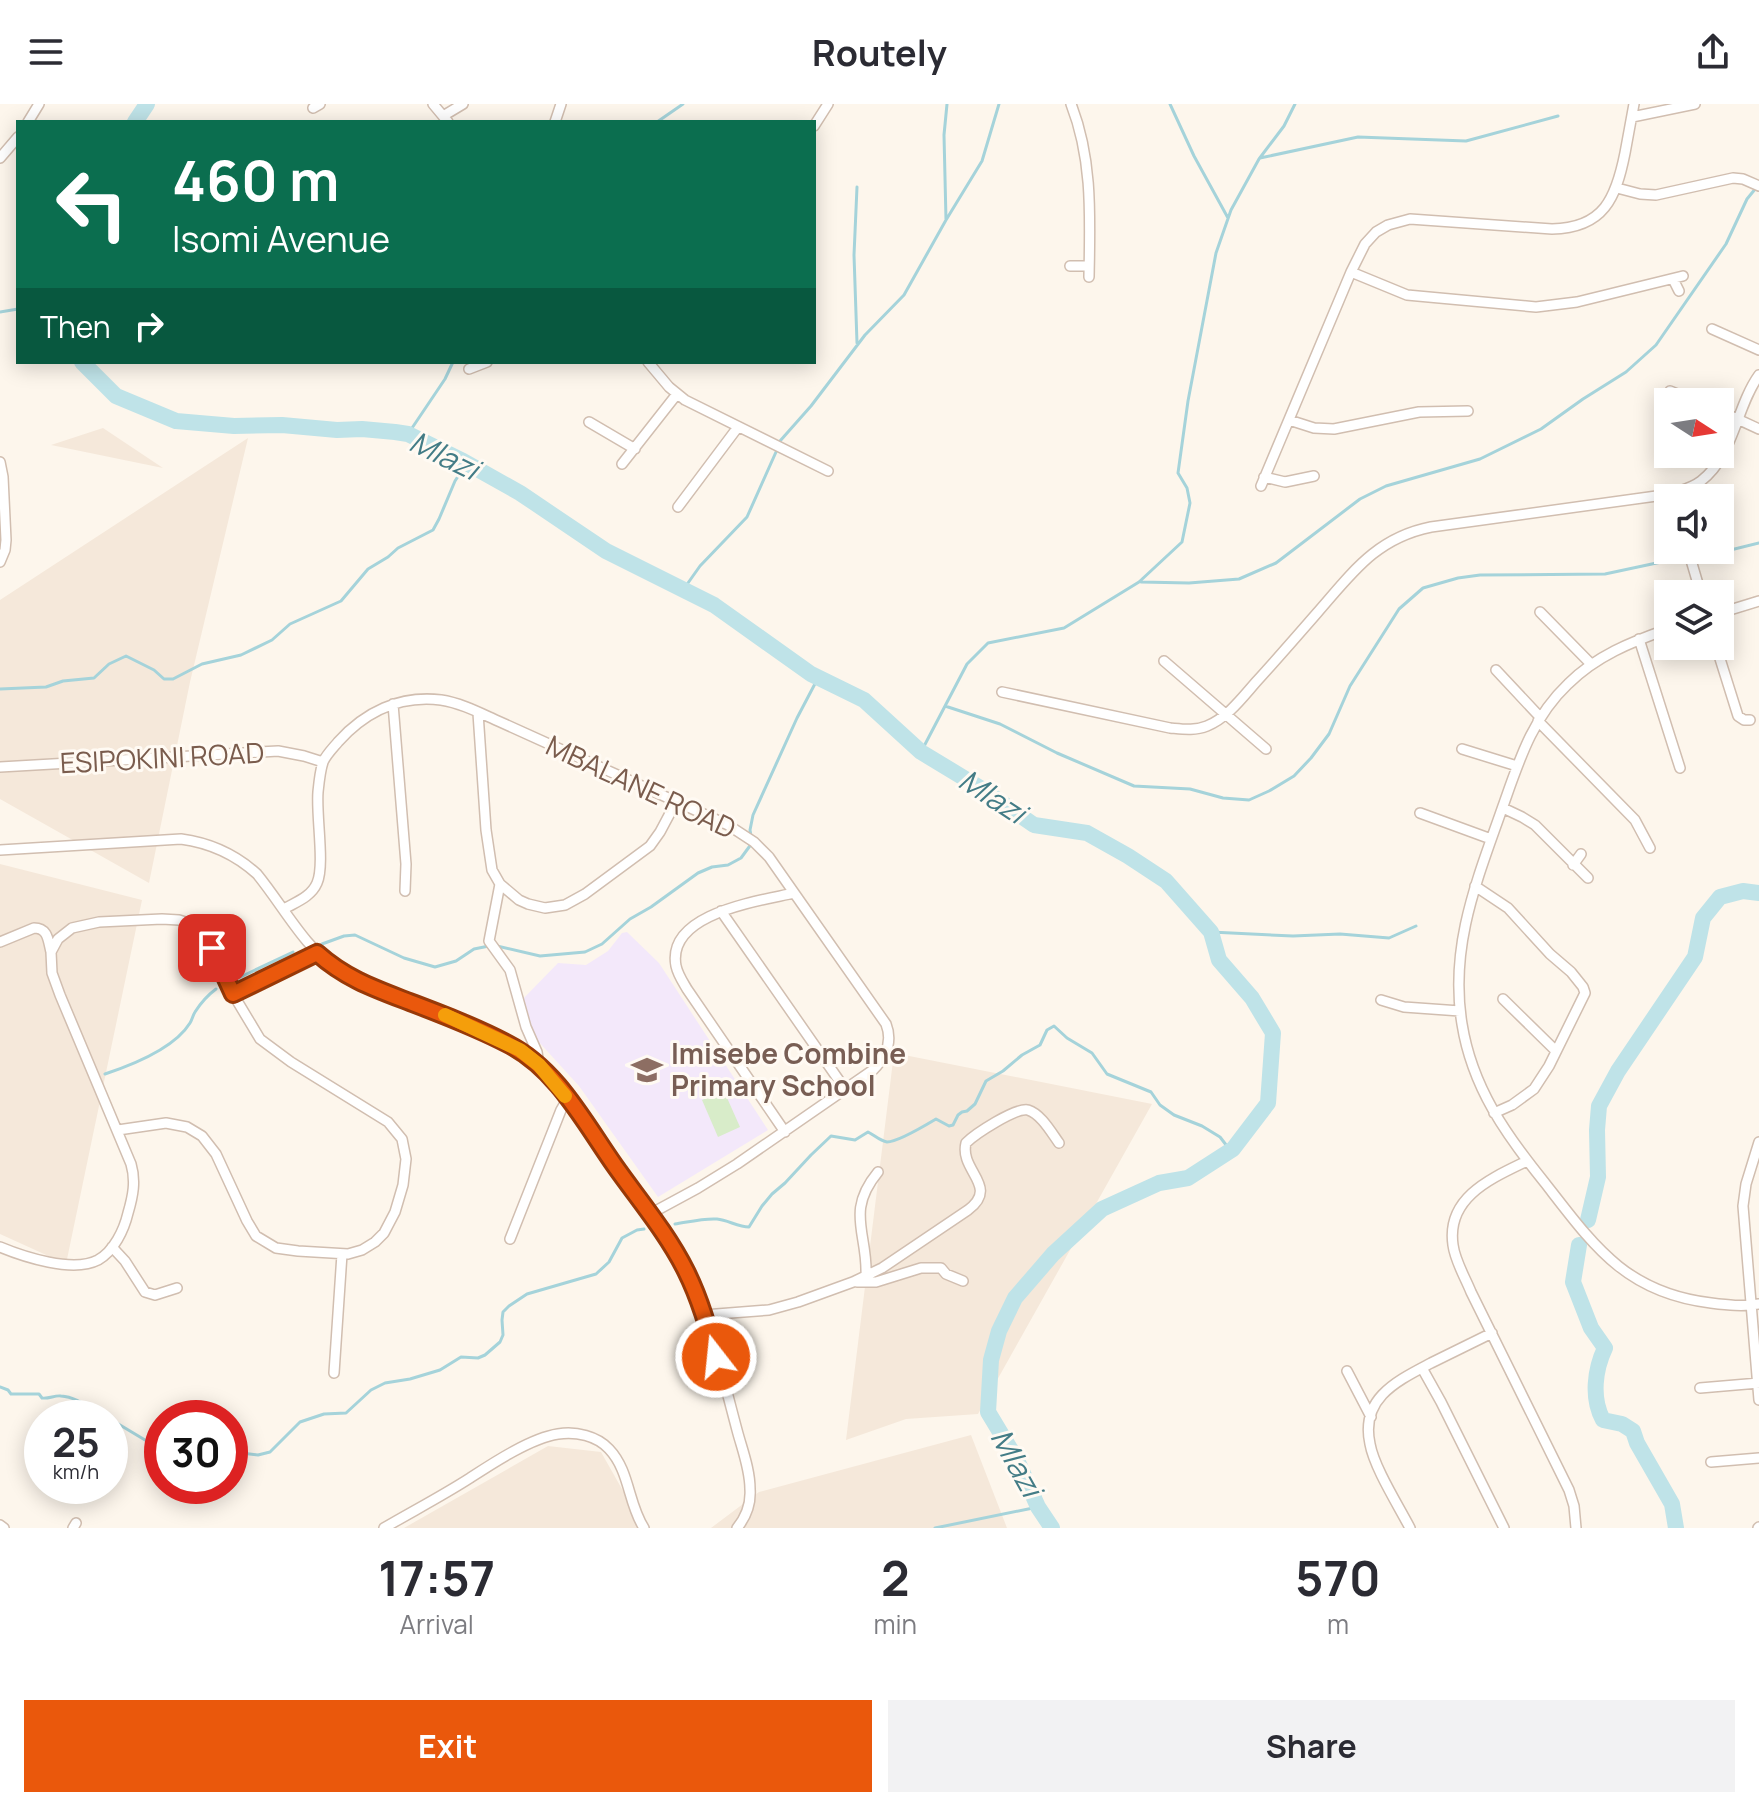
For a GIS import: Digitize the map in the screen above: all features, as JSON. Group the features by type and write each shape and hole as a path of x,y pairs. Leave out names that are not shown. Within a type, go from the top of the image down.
{"street":[{"path":"433,104 446,120 463,104"},
{"path":"816,123 828,104"},
{"path":"1071,104 1083,142 1089,181 1089,277"},
{"path":"1314,476 1285,482 1262,482 1351,272 1370,237 1402,220 1552,229 1570,228 1589,221 1606,207 1617,188 1634,104"},
{"path":"1632,117 1695,104"},
{"path":"0,158 16,139"},
{"path":"1617,188 1656,195 1733,178 1759,186"},
{"path":"1070,266 1089,266"},
{"path":"1351,272 1407,295 1536,307 1566,304 1678,278 1679,291"},
{"path":"1712,329 1759,350"},
{"path":"469,369 480,364"},
{"path":"650,364 677,394 828,471"},
{"path":"1696,484 1715,467 1759,375"},
{"path":"622,464 677,394"},
{"path":"1456,411 1458,399"},
{"path":"1289,420 1314,428 1334,429 1405,414 1468,411"},
{"path":"1734,417 1759,429"},
{"path":"589,422 635,449"},
{"path":"678,507 738,427"},
{"path":"0,462 6,540 0,562"},
{"path":"1002,692 1180,729 1202,728 1226,714 1363,562 1406,533 1431,527 1654,498"},
{"path":"1734,609 1759,601"},
{"path":"1540,612 1591,664"},
{"path":"1654,634 1591,664 1561,690 1539,719 1517,766 1466,917 1459,957 1460,1011 1471,1063 1494,1113 1588,1239 1613,1264 1649,1287 1676,1297 1755,1305"},
{"path":"1639,639 1680,768"},
{"path":"1720,660 1738,716 1750,720"},
{"path":"1164,661 1266,749"},
{"path":"1496,670 1635,820 1650,848"},
{"name":"MBALANE ROAD","path":"323,762 334,746 374,711 416,700 443,701 478,713 728,825 753,841 769,857 886,1024 889,1031 888,1048 880,1062 785,1132 698,1188 650,1214"},
{"path":"393,704 406,864 405,891"},
{"path":"478,713 489,857 500,884 519,900 536,907 565,905 576,900 650,846 676,802"},
{"path":"1462,749 1517,766"},
{"name":"ESIPOKINI ROAD","path":"0,767 278,751 323,762"},
{"path":"284,909 312,892 320,876 317,801 323,762"},
{"path":"1503,808 1535,825 1588,878"},
{"path":"1420,813 1491,839"},
{"path":"0,850 158,839 195,841 221,849 257,874 317,953 352,979 505,1042 539,1065 568,1098 650,1214 680,1260 704,1315 750,1480 747,1512 737,1528"},
{"path":"1573,865 1581,854"},
{"path":"500,884 489,941 510,970 539,1065"},
{"path":"1475,886 1508,908 1583,987 1584,996 1534,1089 1519,1101 1494,1113"},
{"path":"785,1132 687,989 677,970 675,957 682,939 700,922 721,911 794,893"},
{"path":"721,911 845,1089"},
{"path":"51,952 64,932 88,924 162,919 194,925 206,939 255,1033 291,1062 393,1126 402,1139 405,1172 400,1197 389,1224 375,1242 355,1252 342,1254 276,1248 256,1236 216,1154 202,1136 187,1127 166,1123 118,1130"},
{"path":"0,942 34,928 47,935 56,984 118,1130 133,1171 135,1186 126,1220 112,1247 101,1258 88,1264 51,1262 0,1247"},
{"path":"233,994 317,953"},
{"path":"1503,999 1556,1051"},
{"path":"1381,1000 1404,1007 1460,1011"},
{"path":"510,1239 568,1098"},
{"path":"704,1315 769,1310 798,1302 853,1282 905,1253 978,1202 980,1186 964,1153 966,1143 1004,1118 1029,1110 1059,1143"},
{"path":"1759,1142 1743,1196 1743,1218 1755,1305 1759,1400"},
{"path":"1527,1161 1472,1192 1459,1208 1453,1226 1453,1244 1458,1263 1569,1490 1576,1528"},
{"path":"866,1276 860,1209 865,1190 878,1172"},
{"path":"1749,1172 1759,1178"},
{"path":"112,1247 145,1292 155,1295 177,1288"},
{"path":"334,1373 342,1254"},
{"path":"853,1282 876,1282 921,1268 941,1268 946,1274 963,1281"},
{"path":"1410,1528 1373,1454 1369,1439 1371,1417 1379,1397 1390,1386 1492,1333"},
{"path":"1422,1368 1504,1528"},
{"path":"1347,1371 1371,1417"},
{"path":"1700,1388 1758,1384"},
{"path":"384,1528 499,1460 551,1435 573,1433 595,1439 608,1447 623,1473 635,1512 644,1528"},
{"path":"1711,1462 1759,1458"}],"shaded area":[{"path":"103,428 163,468 51,445"},
{"path":"248,438 190,682 149,883 0,799 0,600"},
{"path":"0,864 142,900 66,1264 0,1234"},
{"name":"Imisebe Combine Primary School","path":"627,932 659,963 768,1130 658,1197 579,1086 528,1030 520,1002 558,963 586,965 608,951 622,933"},
{"path":"894,1053 1152,1104 978,1414 906,1419 846,1440"},
{"path":"971,1435 1007,1528 711,1528 759,1492"},
{"path":"548,1446 601,1452 644,1528 404,1528"}],"green space":[{"path":"724,1091 740,1127 718,1137 702,1100"}],"waterway":[{"name":"Mlazi","path":"136,120 147,104"},
{"path":"660,120 683,104"},
{"path":"946,220 944,135 947,104"},
{"path":"780,441 865,335 904,295 982,161 999,104"},
{"path":"1170,104 1228,218"},
{"path":"921,752 967,664 988,643 1064,628 1139,582 1182,542 1190,503 1187,488 1178,473 1188,401 1216,253 1231,210 1295,104"},
{"path":"1260,158 1358,137 1466,141 1558,116"},
{"path":"857,187 854,255 857,343"},
{"path":"1141,582 1189,583 1239,579 1276,563 1360,499 1386,486 1480,459 1541,429 1626,372 1656,345 1726,244 1747,199 1756,188"},
{"path":"0,312 16,309"},
{"name":"Mlazi","path":"84,364 116,396 176,421 395,432 408,434 463,461 520,493 606,551 714,605 811,674 864,700 921,752 1034,825 1087,833 1128,856 1166,881 1211,932 1219,960 1252,998 1273,1033 1268,1103 1233,1149 1188,1178 1159,1183 1102,1209 1053,1254 1015,1298 999,1331 991,1360 988,1412 1052,1528"},
{"path":"408,434 452,364"},
{"path":"683,590 700,566 747,517 776,452"},
{"path":"0,689 46,687 63,681 94,678 109,664 126,656 154,670 164,679 173,679 202,664 241,655 272,640 290,624 341,601 368,569 398,548 433,530 466,464"},
{"path":"1734,549 1759,543"},
{"path":"945,706 1000,724 1134,786 1190,789 1223,798 1249,800 1294,776 1311,758 1329,734 1350,686 1399,609 1423,588 1480,575 1605,574 1654,564"},
{"path":"751,836 753,815 818,678"},
{"path":"497,946 540,956 585,952 602,944 630,919 698,873 741,858 752,843"},
{"path":"1588,1220 1598,1177 1599,1106 1618,1071 1695,957 1703,918 1720,897 1743,891 1759,893"},
{"path":"1211,932 1389,938 1416,926"},
{"path":"322,944 355,935 404,958 435,967 456,961 474,949 489,946"},
{"path":"234,980 293,952"},
{"path":"105,1074 140,1061 174,1041 216,989"},
{"path":"675,1224 717,1219 749,1227 772,1194 831,1136 855,1140 868,1132 887,1142 936,1119 953,1125 958,1115 975,1104 986,1081 1040,1045 1047,1030 1054,1026 1092,1053 1107,1074 1151,1092 1160,1105 1220,1137 1230,1150"},
{"path":"248,1454 270,1452 300,1422 324,1414 346,1413 371,1390 385,1383 440,1370 461,1357 478,1358 485,1355 500,1342 503,1312 509,1306 527,1294 596,1274 609,1262 622,1238 644,1229"},
{"path":"1579,1245 1573,1282 1591,1328 1605,1348 1596,1384 1599,1411 1603,1420 1622,1424 1633,1431 1672,1504 1676,1528"},
{"path":"0,1387 11,1394 39,1394 42,1398 59,1396 75,1400"},
{"path":"128,1430 144,1439"},
{"path":"935,1528 1038,1507"}],"slow traffic":[{"path":"445,1015 520,1050 539,1065 565,1096"}],"place":[{"name":"Imisebe Combine Primary School","path":"647,1070"}],"route":[{"path":"212,948 233,994 317,953 352,979 505,1042 539,1065 579,1114 680,1260 698,1298 716,1357"}]}
